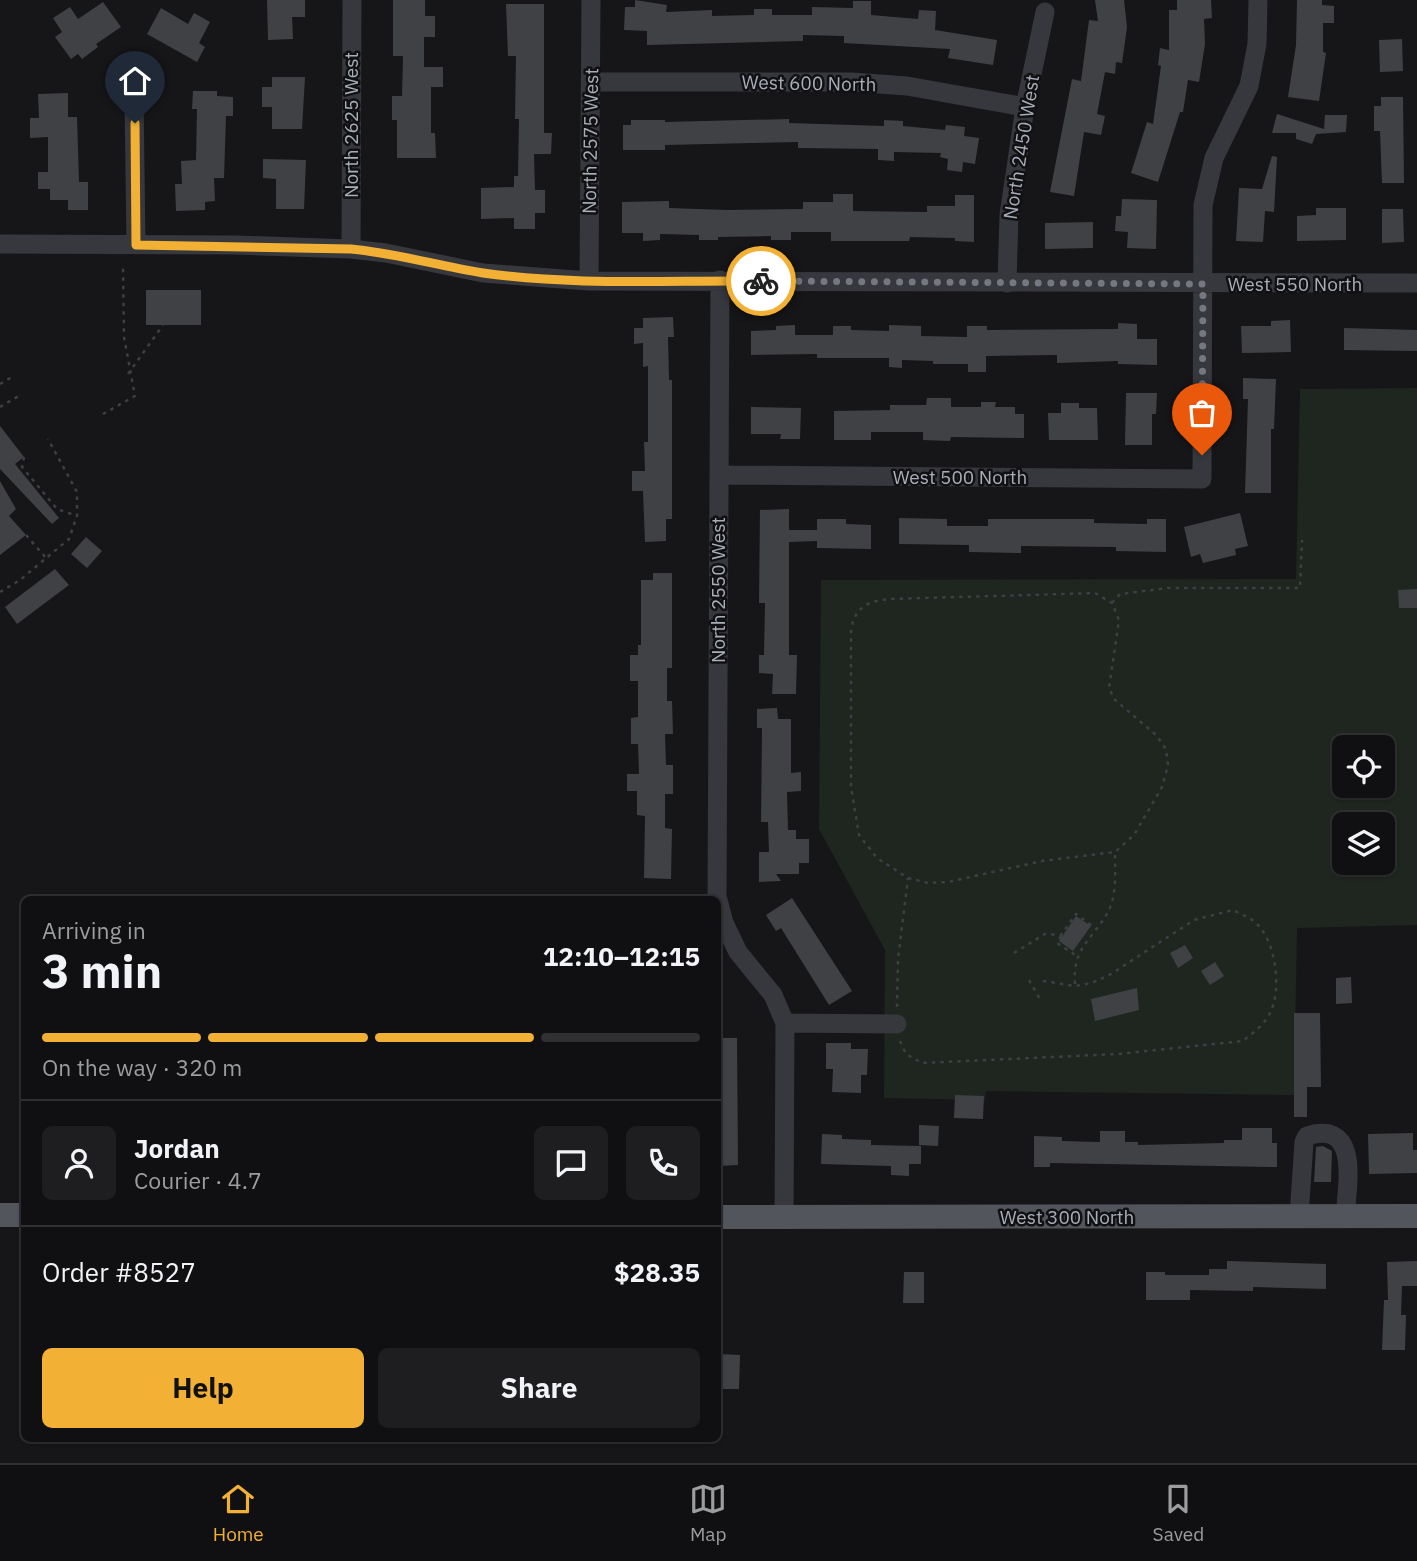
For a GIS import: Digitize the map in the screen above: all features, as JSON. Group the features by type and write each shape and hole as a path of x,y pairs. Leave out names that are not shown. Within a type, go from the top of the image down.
{"main road":[{"path":"0,1215 21,1215"},
{"name":"West 300 North","path":"721,1217 1417,1216"}],"street":[{"name":"North 2625 West","path":"351,249 352,0"},
{"name":"North 2575 West","path":"589,281 591,0"},
{"path":"1203,284 1203,205 1214,158 1249,86 1257,44 1258,0"},
{"name":"North 2450 West","path":"1007,283 1009,215 1025,107 1045,12"},
{"name":"West 600 North","path":"591,82 852,82 907,86 1025,107"},
{"path":"134,98 136,245"},
{"name":"West 550 North","path":"0,244 351,249 386,253 483,273 589,281 1417,284"},
{"name":"North 2550 West","path":"717,896 720,281"},
{"name":"West 500 North","path":"719,475 1202,479 1203,284"},
{"name":"North 2550 West","path":"721,915 738,952 774,995 785,1023 784,1218"},
{"path":"785,1023 897,1023"},
{"path":"1299,1216 1304,1142 1307,1136 1314,1134 1335,1136 1341,1139 1345,1148 1348,1173 1345,1217"}],"path":[{"path":"103,414 135,396 128,374 124,337 122,266"},
{"path":"128,374 163,325"},
{"path":"0,384 12,377"},
{"path":"0,407 22,394"},
{"path":"0,592 20,580 69,539 77,516 77,492 48,439"},
{"path":"24,457 22,467 57,509 77,516"},
{"path":"26,535 46,558"},
{"path":"1112,603 1121,594 1168,588 1300,588 1302,540"},
{"path":"1095,593 1112,603 1119,620 1109,688 1123,709 1156,735 1166,749 1168,765 1162,787 1134,835 1115,852 1042,861 948,882 928,883 908,878 877,858 859,835 851,787 851,629 853,617 860,607 873,601 890,599 1095,593"},
{"path":"1075,986 1073,966 1077,956 1109,911 1115,852"},
{"path":"908,878 898,959 897,1023 906,1054 922,1063 1118,1054 1243,1041 1258,1029 1271,1012 1275,994 1275,954 1258,925 1233,910 1194,920 1111,974 1092,983 1075,986 1043,982"},
{"path":"1077,956 1057,943 1061,935 1076,914 1095,928"},
{"path":"1014,953 1045,934 1061,935"},
{"path":"1029,980 1041,1001"}],"shaded area":[{"path":"1417,388 1417,925 1297,928 1294,1095 986,1091 985,1100 884,1098 885,950 819,829 821,580 1296,579 1300,389"}],"building":[{"path":"267,0 305,0 305,17 292,17 293,39 268,40"},
{"path":"393,0 425,0 425,16 435,16 435,37 424,37 424,67 443,67 443,87 431,87 431,133 435,133 436,158 397,158 397,120 392,120 392,96 402,96 403,56 393,56"},
{"path":"635,0 667,5 666,12 712,10 712,16 754,15 754,9 772,9 772,15 812,15 812,7 853,8 853,1 871,1 871,15 918,19 919,10 936,11 935,30 997,40 993,65 948,58 950,49 844,43 844,36 803,35 803,41 647,45 647,31 624,30 625,7 635,7"},
{"path":"1095,0 1124,0 1127,27 1122,63 1116,62 1115,74 1105,72 1097,114 1105,116 1101,135 1084,132 1074,196 1050,192 1072,79 1081,81 1089,20 1098,21"},
{"path":"1177,0 1211,0 1212,18 1204,19 1205,44 1199,82 1188,80 1183,112 1180,112 1158,182 1131,173 1147,122 1153,124 1161,66 1158,65 1160,48 1169,50 1169,10 1177,10"},
{"path":"1297,0 1322,0 1322,5 1334,6 1334,23 1323,23 1323,52 1326,53 1319,101 1288,97 1296,45"},
{"path":"103,2 121,27 96,44 98,47 82,59 78,54 71,59 55,37 62,32 53,18 70,7 78,19"},
{"path":"506,4 544,4 544,133 552,133 551,154 534,154 535,190 545,190 545,213 535,213 535,229 514,229 514,218 481,219 481,188 514,187 514,176 518,176 516,56 508,56"},
{"path":"161,8 188,24 194,13 210,22 199,43 205,47 197,62 147,34"},
{"path":"1402,39 1403,71 1380,72 1379,40"},
{"path":"272,77 305,77 302,129 272,129 272,107 262,107 262,87 272,87"},
{"path":"193,91 217,91 217,96 233,97 233,116 226,116 224,178 214,178 215,201 205,202 205,210 176,211 175,184 182,184 181,161 196,160 197,109 192,109"},
{"path":"68,93 68,117 77,117 79,182 88,182 88,210 68,210 68,200 50,200 50,189 38,189 38,172 48,172 48,137 30,138 30,118 39,118 38,94"},
{"path":"1381,97 1403,97 1404,183 1382,183 1380,131 1374,131 1374,106 1381,106"},
{"path":"1277,114 1324,129 1325,115 1347,115 1346,132 1316,134 1312,144 1296,139 1296,133 1272,133"},
{"path":"789,119 789,123 884,126 884,120 903,121 903,126 945,130 946,125 965,127 964,136 979,138 975,164 963,162 962,172 947,170 948,159 940,157 941,153 894,152 894,161 878,160 878,149 798,148 798,142 665,145 665,150 623,150 623,125 631,125 631,120 665,122"},
{"path":"1272,156 1277,157 1274,212 1265,211 1263,242 1236,241 1239,188 1262,189"},
{"path":"263,159 306,160 304,209 276,209 276,179 263,178"},
{"path":"833,194 853,194 853,211 927,212 927,206 955,206 955,195 974,195 974,242 955,241 955,238 910,237 909,241 831,241 831,232 791,232 791,240 771,240 771,236 699,240 699,235 660,234 660,240 643,241 643,233 622,233 622,202 669,201 669,208 803,209 803,202 833,202"},
{"path":"1122,199 1157,200 1156,249 1127,248 1128,232 1115,231 1116,216 1121,216"},
{"path":"1316,208 1346,208 1346,240 1297,241 1297,216 1316,215"},
{"path":"1382,209 1403,209 1404,242 1382,243"},
{"path":"1093,222 1093,248 1045,249 1045,223"},
{"path":"146,290 201,290 201,325 146,325"},
{"path":"673,317 674,337 668,337 669,380 672,380 672,519 666,519 666,541 645,542 643,491 632,491 632,471 645,471 644,442 648,442 648,366 643,367 643,343 634,344 634,328 643,328 643,318"},
{"path":"1290,320 1291,352 1242,353 1241,326 1271,326 1271,321"},
{"path":"1118,323 1137,324 1137,339 1157,339 1157,365 1118,364 1118,361 1057,363 1057,355 986,356 986,372 968,372 968,364 933,364 933,361 902,360 902,368 889,367 889,358 817,358 817,354 751,355 751,331 776,330 776,326 795,325 795,335 833,335 833,326 851,326 851,330 889,331 889,325 921,326 921,336 967,337 967,326 987,326 987,330 1118,329"},
{"path":"1344,328 1417,330 1417,351 1344,350"},
{"path":"1243,378 1276,379 1274,429 1271,429 1271,493 1245,493 1248,399 1243,399"},
{"path":"1126,393 1157,393 1156,414 1152,414 1152,445 1125,445"},
{"path":"927,398 951,398 951,407 981,407 981,402 996,402 995,407 1015,407 1015,414 1024,414 1024,438 951,437 950,441 923,440 923,432 871,432 871,440 834,440 834,411 890,410 890,405 926,405"},
{"path":"1061,403 1079,403 1079,408 1097,408 1098,440 1049,440 1048,413 1061,413"},
{"path":"751,407 801,408 800,439 780,439 781,434 751,434"},
{"path":"0,426 24,457 15,464 59,518 52,524 0,469"},
{"path":"0,481 16,509 9,516 26,535 0,555"},
{"path":"789,509 789,530 817,530 817,519 846,519 846,524 871,525 871,549 817,548 817,541 789,542 789,655 797,655 796,694 772,694 773,674 759,673 759,655 764,655 765,603 759,603 760,510"},
{"path":"1240,513 1248,546 1235,549 1236,555 1203,563 1200,554 1191,557 1184,527"},
{"path":"899,518 947,519 947,526 988,526 988,519 1094,519 1094,523 1147,524 1147,519 1166,519 1166,552 1116,551 1116,547 1021,546 1021,553 969,552 969,545 899,544"},
{"path":"86,537 102,551 87,568 71,554"},
{"path":"55,569 69,585 17,624 5,607"},
{"path":"653,573 672,573 672,668 667,668 667,701 672,701 673,734 665,734 666,765 673,765 673,794 665,794 665,828 672,829 671,879 644,878 645,816 637,815 637,791 627,791 627,774 639,774 638,744 631,744 631,718 638,717 638,681 630,681 630,655 638,655 638,645 641,645 641,580 653,580"},
{"path":"1417,589 1417,608 1399,608 1398,590"},
{"path":"777,708 778,719 791,719 791,773 801,772 801,791 787,792 788,830 796,830 796,839 809,839 809,863 799,863 799,874 776,874 781,881 759,882 759,852 769,852 768,822 761,822 762,728 757,728 757,709"},
{"path":"792,898 852,991 829,1005 781,928 776,931 766,915"},
{"path":"1076,916 1091,926 1073,951 1059,941"},
{"path":"1185,945 1193,958 1178,968 1170,953"},
{"path":"1215,962 1224,976 1210,985 1201,971"},
{"path":"1351,977 1352,1003 1336,1004 1336,978"},
{"path":"1137,988 1139,1010 1095,1021 1091,999"},
{"path":"1294,1013 1320,1013 1321,1087 1307,1087 1307,1117 1294,1117"},
{"path":"721,1038 737,1038 738,1165 721,1166"},
{"path":"826,1043 851,1043 851,1049 868,1049 867,1075 861,1075 861,1093 832,1092 833,1069 826,1069"},
{"path":"955,1095 984,1096 983,1119 954,1118"},
{"path":"919,1125 939,1126 938,1146 919,1145"},
{"path":"1242,1128 1272,1128 1272,1143 1277,1143 1277,1167 1050,1163 1050,1167 1034,1167 1034,1136 1062,1137 1062,1141 1100,1142 1100,1131 1125,1131 1125,1142 1138,1142 1138,1145 1224,1143 1224,1140 1242,1140"},
{"path":"1413,1133 1413,1150 1417,1150 1417,1173 1369,1174 1368,1134"},
{"path":"822,1134 842,1135 842,1139 871,1140 871,1145 921,1146 921,1164 909,1164 909,1176 891,1175 891,1166 821,1164"},
{"path":"1323,1146 1332,1151 1331,1182 1314,1182 1316,1147"},
{"path":"1227,1261 1326,1264 1326,1289 1253,1287 1253,1291 1190,1290 1190,1300 1146,1300 1146,1272 1209,1275 1209,1269 1227,1269"},
{"path":"1417,1261 1417,1286 1402,1286 1401,1315 1406,1315 1405,1350 1382,1350 1384,1300 1388,1300 1387,1262"},
{"path":"904,1272 924,1272 924,1303 903,1303"},
{"path":"721,1354 740,1355 739,1389 721,1389"}],"way so far":[{"path":"761,281 1203,284 1202,455"}],"route":[{"path":"135,123 136,245 351,249 386,253 483,273 589,281 761,281"}]}
